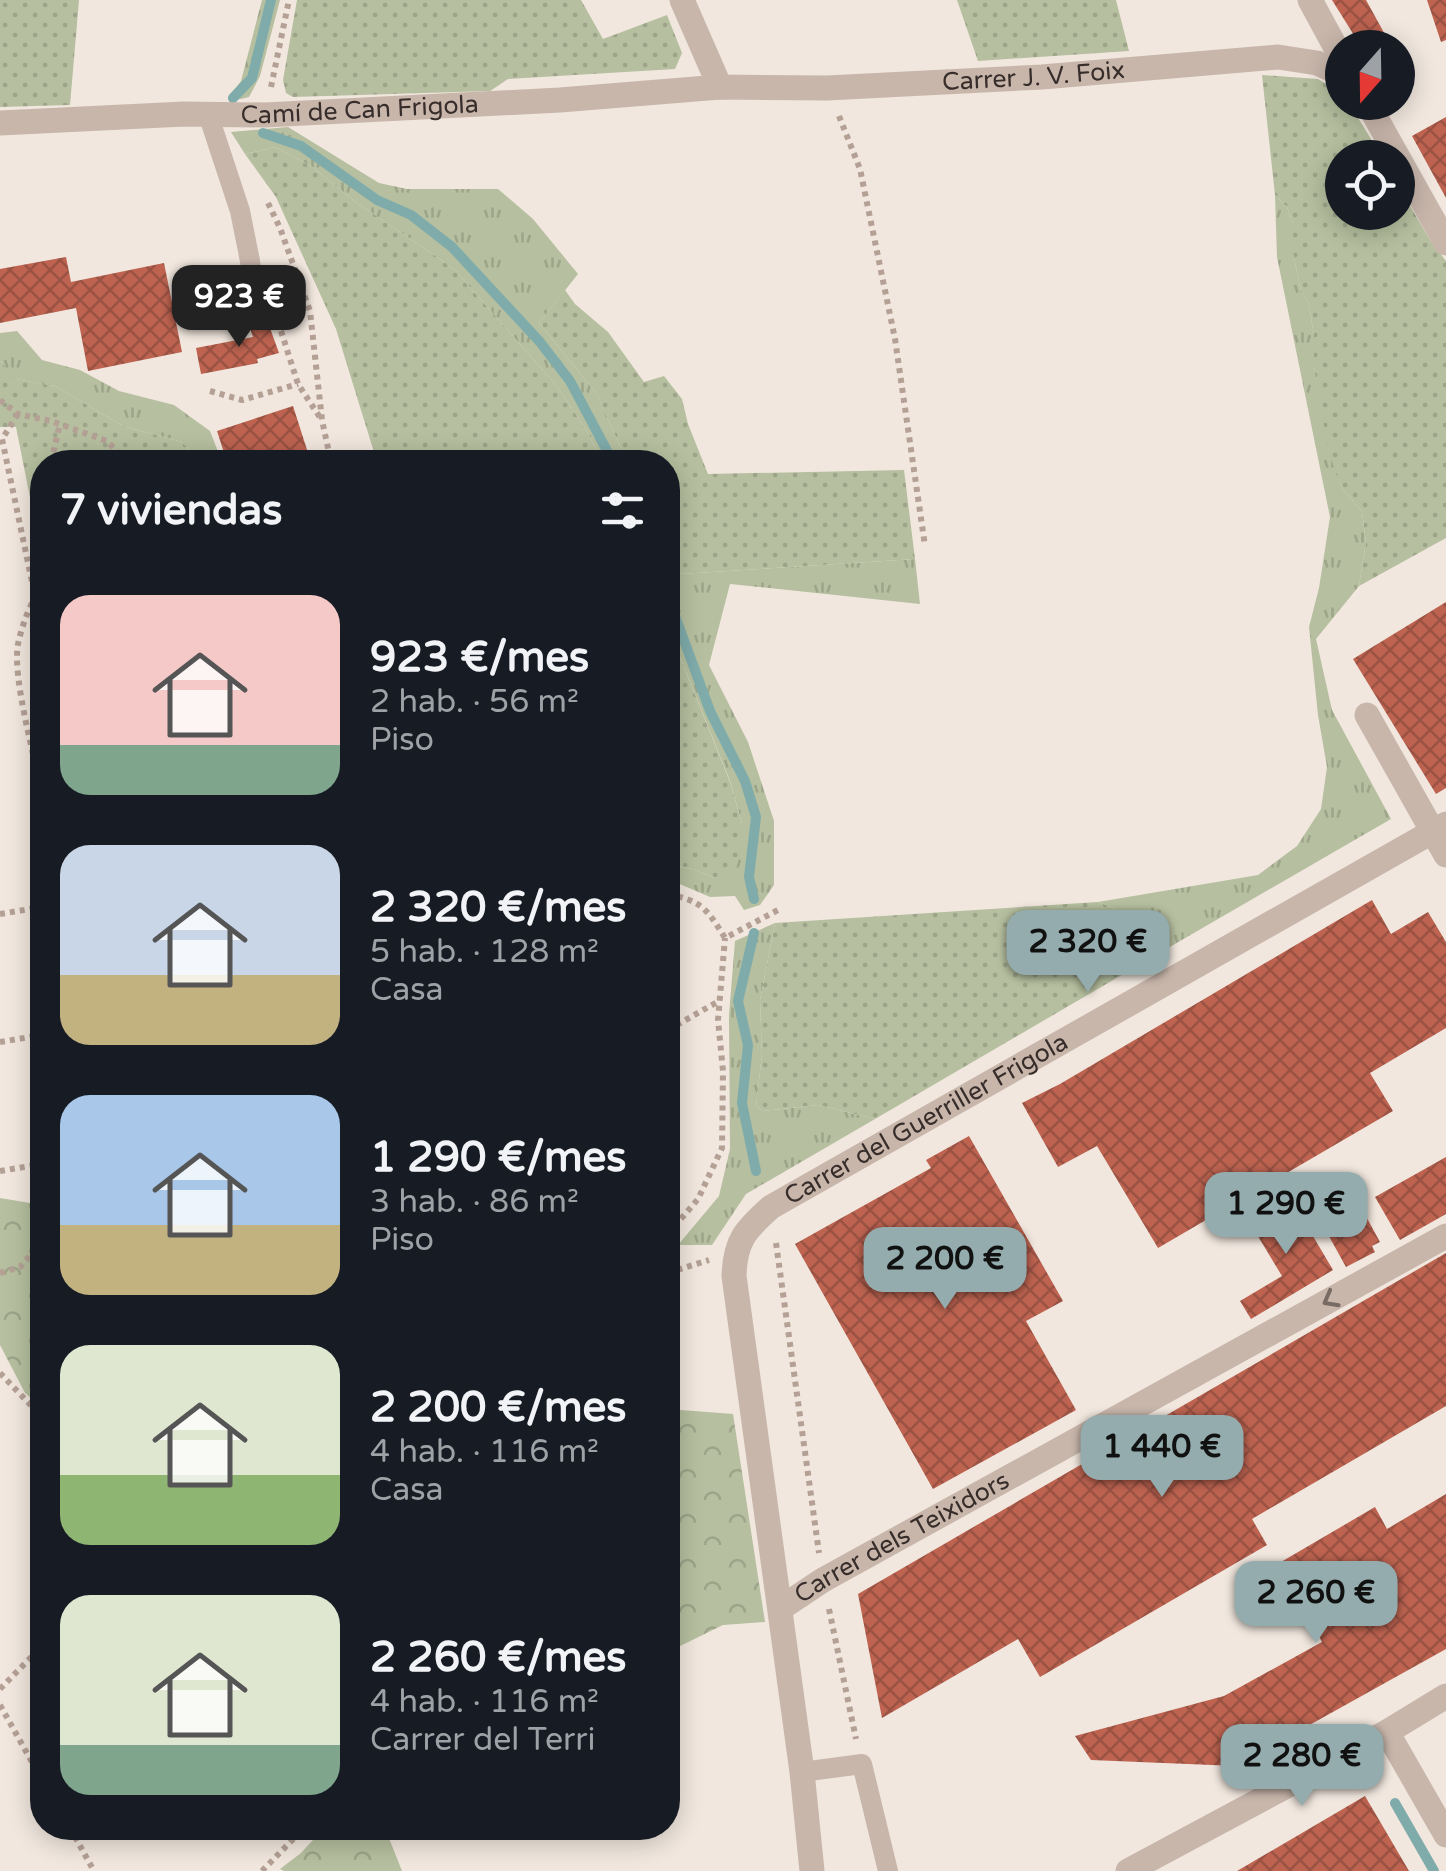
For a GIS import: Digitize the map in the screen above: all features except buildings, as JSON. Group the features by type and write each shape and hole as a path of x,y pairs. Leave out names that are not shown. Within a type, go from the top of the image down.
{"street":[{"path":"682,0 720,87"},
{"path":"1310,0 1327,30"},
{"name":"Carrer J. V. Foix","path":"720,87 827,88 1042,77 1278,57 1325,66"},
{"name":"Camí de Can Frigola","path":"0,123 265,115 560,100 720,87"},
{"path":"1377,120 1446,243"},
{"path":"1367,714 1439,827 1446,855"},
{"name":"Carrer del Guerriller Frigola","path":"780,1608 734,1276 735,1251 751,1224 771,1207 1439,827"},
{"name":"Carrer dels Teixidors","path":"780,1608 823,1580 1446,1236"},
{"path":"780,1608 812,1871"},
{"path":"1128,1871 1446,1696"},
{"path":"1386,1732 1446,1835"}],"lane":[{"path":"208,114 240,212 257,320"},
{"path":"802,1772 862,1764 888,1871"}],"path":[{"path":"265,115 289,0"},
{"path":"827,88 860,169 895,340 926,546"},
{"path":"267,200 310,311 328,450"},
{"path":"210,391 242,400 298,384"},
{"path":"0,400 18,414 107,441 115,450"},
{"path":"18,414 1,439 30,556"},
{"path":"54,450 60,424"},
{"path":"30,619 18,646 20,685 30,735"},
{"path":"680,897 708,910 726,938 718,1020 723,1072 722,1148 698,1200 680,1220"},
{"path":"0,914 30,909"},
{"path":"726,938 778,910"},
{"path":"680,1023 720,1000"},
{"path":"0,1042 30,1037"},
{"path":"0,1171 30,1166"},
{"path":"771,1207 823,1580 862,1764"},
{"path":"0,1273 20,1267 30,1257"},
{"path":"680,1269 689,1266"},
{"path":"0,1373 30,1404"},
{"path":"0,1689 30,1658"},
{"path":"0,1704 30,1758"},
{"path":"77,1840 94,1871"},
{"path":"262,1871 292,1840"}],"green space":[{"path":"0,0 79,0 70,105 0,107"},
{"path":"262,0 280,0 260,76 249,97 228,98 241,81"},
{"path":"297,0 581,0 603,39 667,15 682,53 675,69 508,79 490,91 293,97 286,93 283,80"},
{"path":"957,0 1116,0 1129,51 978,61"},
{"path":"1262,75 1318,79 1325,83 1325,120 1359,120 1372,140 1325,140 1325,230 1415,230 1415,214 1446,261 1446,538 1359,586 1366,542 1362,512 1340,485 1328,450 1314,367 1309,305 1300,287 1293,253 1293,223 1287,207 1275,195"},
{"path":"288,127 379,183 407,189 498,189 533,219 578,274 539,323 597,394 622,450 596,450 556,385 453,268 353,200 311,166 275,147 245,154 231,132"},
{"path":"275,147 311,166 353,200 453,268 556,385 596,450 373,450 336,329 276,197 245,154"},
{"path":"1275,195 1287,207 1293,223 1293,253 1300,287 1309,305 1314,367 1340,485 1362,512 1366,542 1359,586 1316,639 1332,710 1391,819 1168,948 1152,924 1098,902 1258,875 1297,846 1321,809 1327,767 1309,627 1330,517 1277,257"},
{"path":"565,290 575,304 608,332 644,382 664,376 682,399 708,474 904,470 915,559 681,574 680,450 622,450 597,394 539,323"},
{"path":"17,331 42,360 80,370 119,391 174,405 210,431 217,450 190,450 182,442 123,426 55,386 15,379 0,361 0,333"},
{"path":"0,361 16,379 55,386 123,426 182,442 190,450 30,450 30,498 16,427 0,427"},
{"path":"915,559 920,604 730,584 709,665 748,742 774,821 774,885 760,905 744,910 735,896 710,897 680,884 680,866 715,878 742,824 730,781 680,657 681,574"},
{"path":"680,657 730,782 742,824 737,866 715,878 680,866"},
{"path":"1098,902 1152,924 1168,948 875,1119 818,1105 763,1111 756,1106 762,1054 760,1000 775,923"},
{"path":"775,923 760,1000 762,1054 756,1106 763,1111 818,1105 875,1119 746,1194 712,1245 680,1245 719,1196 730,1149 729,1015 735,941"},
{"path":"0,1198 30,1203 30,1397 0,1345"},
{"path":"680,1410 733,1414 765,1622 723,1625 680,1646"},
{"path":"313,1840 390,1840 402,1871 280,1869"}],"waterway":[{"path":"233,98 252,78 271,0"},
{"path":"263,133 301,146 377,200 411,215 452,247 540,342 570,381 607,450"},
{"path":"680,630 710,711 745,781 756,817 749,877 754,899"},
{"path":"754,933 738,1001 748,1045 742,1103 756,1171"},
{"path":"1395,1803 1434,1871"}]}
